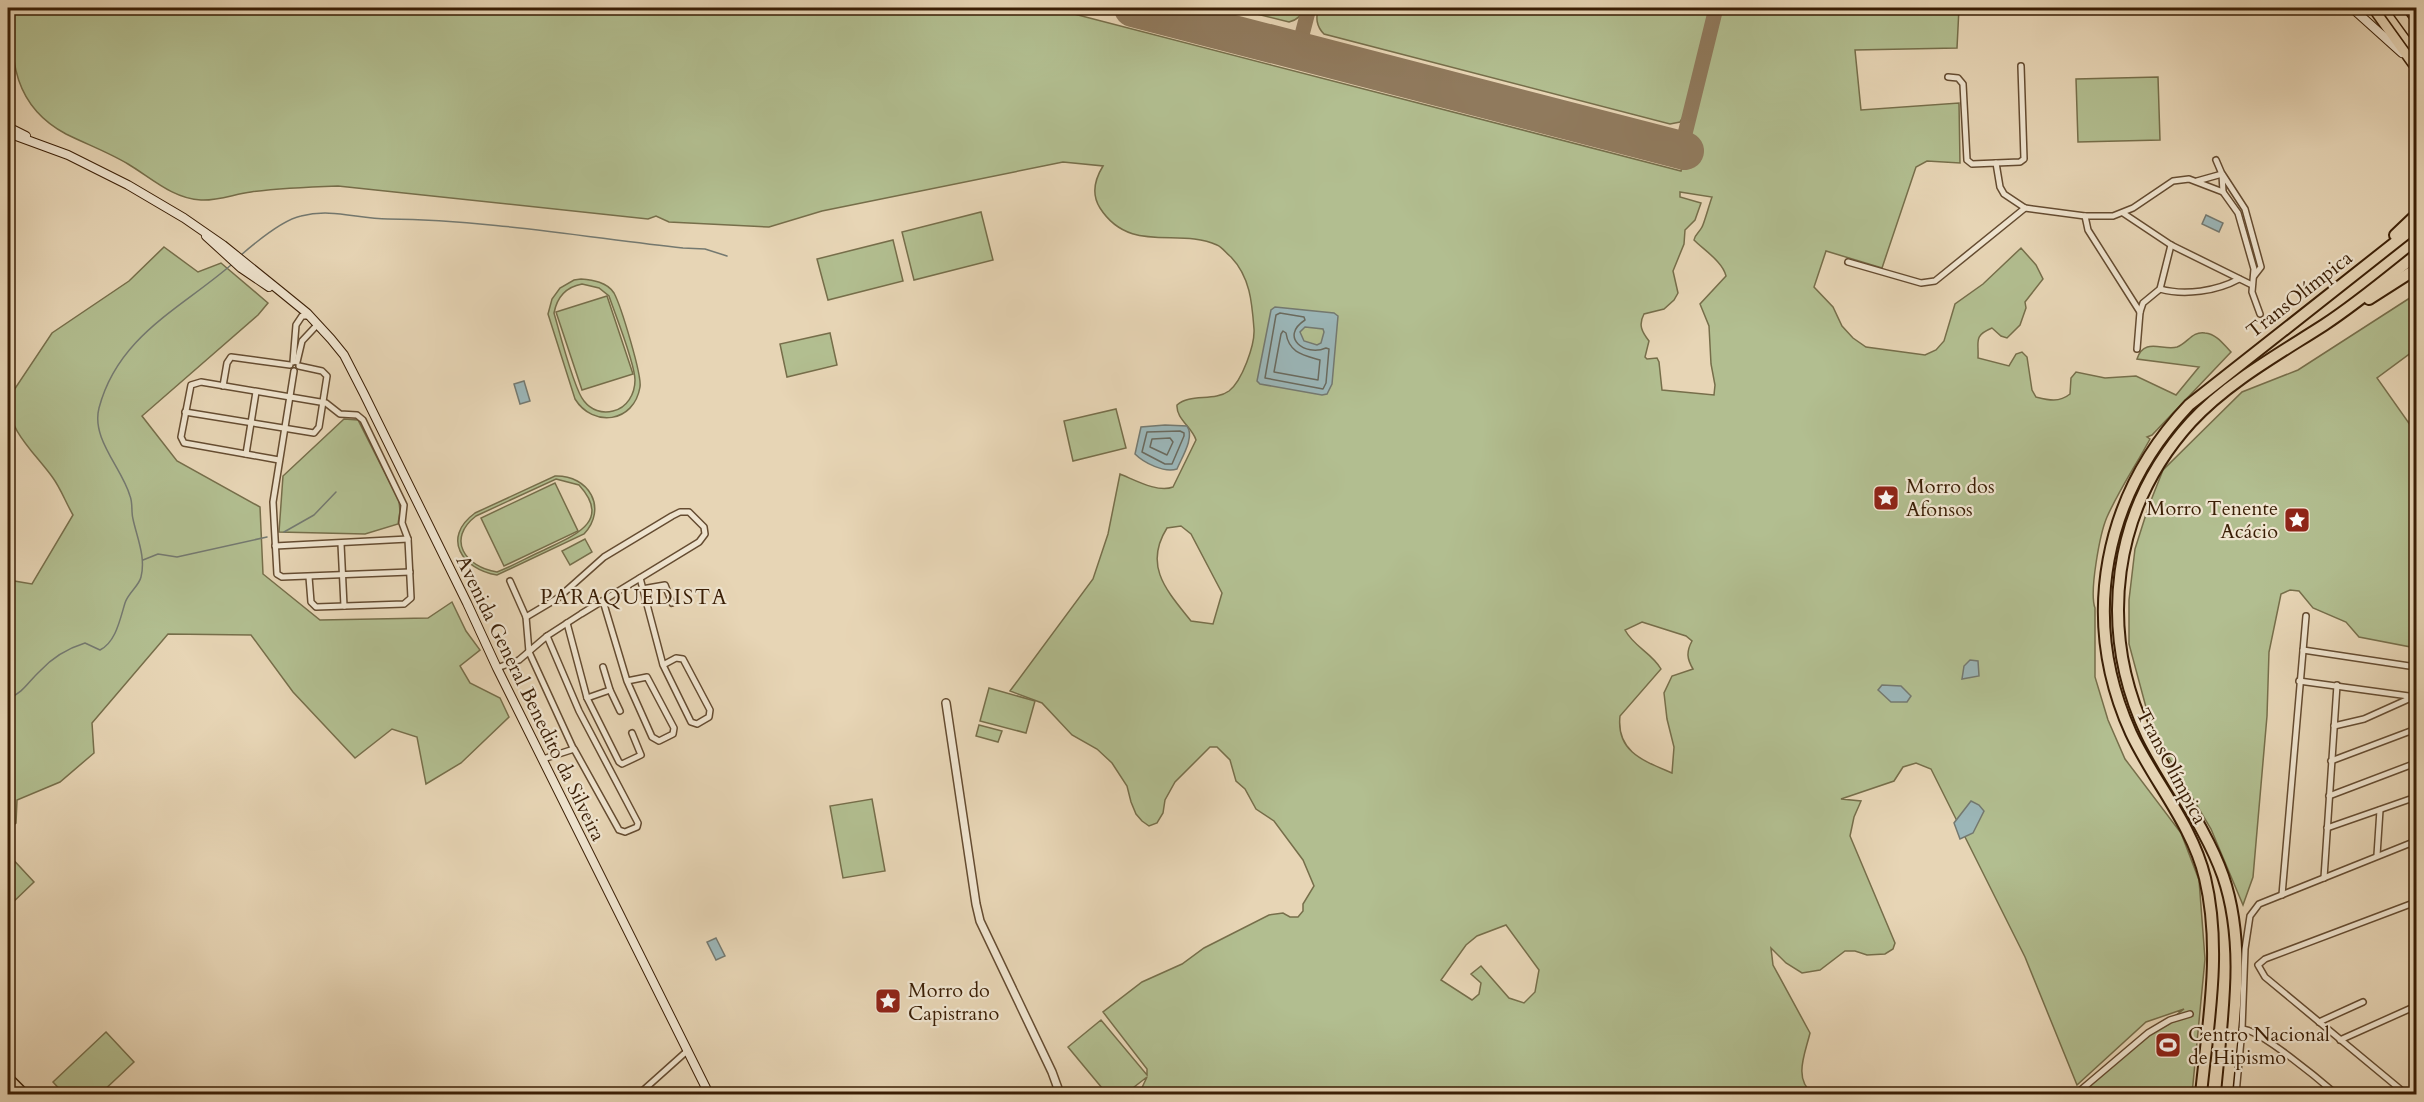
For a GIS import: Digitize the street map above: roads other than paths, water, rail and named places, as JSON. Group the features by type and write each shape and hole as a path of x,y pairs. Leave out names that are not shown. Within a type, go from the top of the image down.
{"highway":[{"path":"2363,267 2416,215"},
{"name":"TransOlímpica","path":"2201,1095 2214,955 2210,902 2205,878 2183,822 2131,732 2112,677 2105,634 2104,600 2111,541 2130,489 2167,431 2183,412 2254,352 2416,226"},
{"name":"TransOlímpica","path":"2227,1095 2236,977 2235,929 2230,902 2222,875 2198,823 2147,735 2127,679 2119,637 2118,578 2123,552 2142,496 2157,468 2193,421 2239,381 2345,310 2416,255"},
{"path":"2345,310 2375,296 2416,269"}],"main road":[{"path":"2352,8 2416,66"},
{"path":"2373,8 2416,66"},
{"path":"2395,8 2413,20 2416,37"},
{"path":"2400,44 2413,20"},
{"name":"Avenida General Benedito da Silveira","path":"8,127 35,142"},
{"name":"Avenida General Benedito da Silveira","path":"8,133 68,154 128,185 202,231 311,320 338,346 709,1095"},
{"path":"8,1078 24,1095"}],"street":[{"path":"2410,8 2413,20"},
{"path":"1948,76 1958,78 1963,84 1967,160 1972,164 2020,162 2024,159 2021,66"},
{"path":"2216,160 2222,174 2245,208 2261,267 2254,276 2252,285 2252,292 2260,314"},
{"path":"1996,163 2000,187 2009,200 2025,208 2085,216 2113,216 2123,213 2173,181 2189,179 2223,192 2238,213 2254,276"},
{"path":"2197,181 2222,174"},
{"path":"2222,174 2223,192"},
{"path":"1848,262 1921,283 1929,283 1941,277 2025,208"},
{"path":"2123,213 2171,245 2252,285"},
{"path":"2085,216 2088,230 2140,312"},
{"path":"2137,348 2140,312 2143,303 2160,289 2171,245"},
{"path":"2160,289 2181,292 2201,290 2220,287 2239,279"},
{"path":"295,365 296,325 311,320"},
{"path":"311,320 295,365 273,502 278,576 309,577 410,572"},
{"path":"185,412 314,432 319,427 326,374 322,370 231,357 227,363 223,386"},
{"path":"279,460 184,443 181,437 192,383 323,403 341,414 355,415 363,420 400,496 404,509 402,524 408,539 412,597 407,603 319,608 313,606 309,577"},
{"path":"246,454 256,392"},
{"path":"497,668 512,665 547,636 699,542 705,534 704,527 689,512 680,512 672,516 604,556 558,598 526,617"},
{"path":"275,546 408,539"},
{"path":"342,544 344,606"},
{"path":"640,579 663,665 691,722 697,724 709,717 710,710 683,659 676,658 663,665"},
{"path":"510,581 526,617 530,652 573,748 619,830 625,832 637,827 638,823 579,711 547,636"},
{"path":"642,589 665,585 672,603"},
{"path":"603,601 627,681 652,737 659,741 673,734 674,728 647,677 627,681"},
{"path":"2282,895 2306,616"},
{"path":"567,623 587,698 622,764 641,756 632,733"},
{"path":"2302,650 2416,667"},
{"path":"603,667 620,711"},
{"path":"2299,681 2416,697"},
{"path":"2324,878 2337,685"},
{"path":"587,698 610,690"},
{"path":"2334,726 2375,715 2416,697"},
{"path":"946,703 980,921 1052,1072 1060,1095"},
{"path":"2331,761 2416,729"},
{"path":"543,759 573,748"},
{"path":"2329,796 2416,763"},
{"path":"2326,828 2416,797"},
{"path":"2377,855 2380,810"},
{"path":"2236,1095 2242,1029 2244,958 2252,910 2259,904 2416,841"},
{"path":"2406,1095 2258,968 2260,961 2416,902"},
{"path":"2319,1022 2363,1002"},
{"path":"2340,1040 2416,1006"},
{"path":"2076,1095 2156,1027 2190,1014"},
{"path":"2242,1029 2251,1031 2273,1046 2336,1095"},
{"path":"639,1095 687,1051"},
{"path":"2325,1095 2328,1088"}],"water":[{"path":"2206,215 2223,223 2219,232 2202,224"},
{"path":"1275,307 1334,313 1338,316 1332,384 1327,394 1260,384 1257,381 1271,310","holes":["1305,327 1323,329 1321,343 1317,345 1304,341 1300,332"]},
{"path":"524,381 530,401 520,404 514,384"},
{"path":"1187,426 1189,431 1187,447 1177,469 1166,470 1154,466 1135,454 1141,427"},
{"path":"1970,660 1978,661 1979,676 1962,679 1964,666"},
{"path":"1882,685 1901,686 1911,696 1907,702 1891,702 1878,690"},
{"path":"1971,801 1984,811 1973,833 1960,839 1954,823"},
{"path":"716,938 725,956 716,960 707,942"}],"waterway":[{"path":"241,255 286,222 301,216 323,213 377,219 462,222 705,249 727,256"},
{"path":"8,699 22,690 45,666 61,654 85,643 100,650 114,636 126,599 140,580 142,562 132,516 131,499 99,431 99,408 108,383 120,361 136,343 153,326 231,265"},
{"path":"284,532 314,515 336,492"},
{"path":"143,560 158,554 177,557 267,537"}],"place":[{"name":"Morro dos Afonsos","path":"1886,498"},
{"name":"Morro Tenente Acácio","path":"2297,520"},
{"name":"Morro do Capistrano","path":"888,1001"},
{"name":"Centro Nacional de Hipismo","path":"2168,1045"}],"district":[{"name":"PARAQUEDISTA","path":"634,597"}]}
